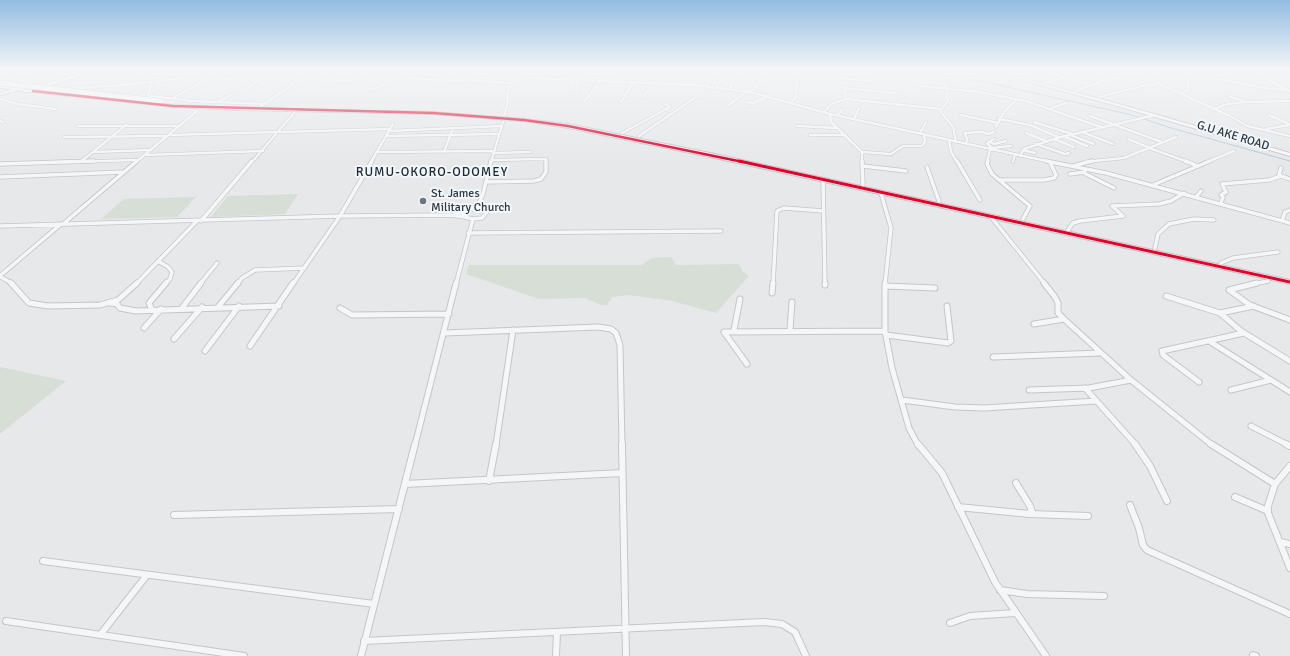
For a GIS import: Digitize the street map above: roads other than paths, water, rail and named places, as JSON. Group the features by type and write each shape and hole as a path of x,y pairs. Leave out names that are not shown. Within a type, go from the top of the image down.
{"main road":[{"path":"108,100 199,109 436,110 504,115 552,121 639,136 1290,277"},
{"path":"136,100 206,105 374,110 478,116 568,126 643,140 1290,282"},
{"path":"168,100 206,105"},
{"path":"1098,100 1290,154"},
{"name":"G.U AKE ROAD","path":"1108,100 1290,154"},
{"path":"158,102 199,109"}],"street":[{"path":"8,100 17,104 55,109"},
{"path":"181,100 263,106 272,100"},
{"path":"218,102 222,100"},
{"path":"504,115 508,106 508,100"},
{"path":"639,136 692,100"},
{"path":"729,105 737,100"},
{"path":"746,102 753,103 760,100"},
{"path":"779,100 830,114 1015,155 1087,169 1197,196 1290,223"},
{"path":"790,103 793,100"},
{"path":"824,112 832,104 844,100"},
{"path":"852,100 941,109"},
{"path":"948,100 941,109 941,114 953,127 956,142"},
{"path":"996,127 999,118 1016,100 1043,106 1101,127"},
{"path":"1193,100 1247,126 1266,129 1290,136"},
{"path":"1239,100 1246,102"},
{"path":"1214,109 1228,104 1246,102 1290,101"},
{"path":"1051,109 1066,103"},
{"path":"622,133 670,107 664,104"},
{"path":"1036,110 1043,106"},
{"path":"854,119 859,108"},
{"path":"199,109 1,276 14,284 26,301 34,305 110,303 117,304 120,308 136,311 202,307 279,306"},
{"path":"837,115 842,110"},
{"path":"110,303 124,296 199,221 280,132 294,114"},
{"path":"830,114 830,121 862,152 863,185"},
{"path":"961,115 998,123"},
{"path":"1020,156 1023,150 1036,144 1112,124 1147,118 1155,115"},
{"path":"1269,115 1290,124"},
{"path":"1090,116 1162,142"},
{"path":"999,118 1030,125 1087,146"},
{"path":"477,208 483,194 493,152 504,122"},
{"path":"920,133 926,122"},
{"path":"1034,122 1071,134 1094,144"},
{"path":"250,346 340,216 393,124"},
{"path":"1266,129 1290,124"},
{"path":"80,162 126,125"},
{"path":"78,126 179,126"},
{"path":"64,137 502,126"},
{"path":"797,126 837,128"},
{"path":"444,152 453,128"},
{"path":"966,144 967,139 965,133 982,132 989,134 994,132"},
{"path":"1082,132 1113,144"},
{"path":"1026,133 1046,142"},
{"path":"386,136 499,134"},
{"path":"862,152 891,154 903,146 922,146 925,142 924,134"},
{"path":"810,135 846,135"},
{"path":"1073,166 1085,162 1124,158 1176,137"},
{"path":"994,139 987,143 991,149 988,164 989,169 999,180 1030,206 1023,219"},
{"path":"1054,139 1074,147"},
{"path":"1128,139 1198,166"},
{"path":"949,140 951,152 980,200"},
{"path":"990,142 994,144 1006,142"},
{"path":"1036,144 1064,155 1069,152"},
{"path":"991,149 1010,146"},
{"path":"93,152 151,150"},
{"path":"1023,150 1035,153"},
{"path":"145,155 263,151"},
{"path":"1153,185 1234,151"},
{"path":"377,152 530,152"},
{"path":"1013,162 1015,155"},
{"path":"486,182 534,181 541,179 546,172 546,159 491,160"},
{"path":"0,164 139,160"},
{"path":"999,180 1044,180 1054,178 1056,174 1050,162"},
{"path":"863,166 906,171"},
{"path":"927,167 939,201"},
{"path":"1281,168 1279,175 1281,176"},
{"path":"1084,173 1087,169"},
{"path":"0,177 125,172"},
{"path":"1070,174 1084,173 1114,188"},
{"path":"1221,203 1224,197 1221,195 1226,192 1222,184 1224,183 1269,180 1281,176 1290,179"},
{"path":"823,180 825,285"},
{"path":"1197,196 1201,191"},
{"path":"881,193 892,228 885,286 886,333 892,368 914,440 942,473 1000,590 1046,656"},
{"path":"1068,230 1073,223 1080,221 1123,216 1112,206 1159,204 1171,201 1184,193"},
{"path":"772,293 777,211 784,208 823,211"},
{"path":"0,226 340,216 464,215 473,219 482,218 487,212 484,209 469,209 464,215"},
{"path":"1282,221 1285,212 1290,210"},
{"path":"991,217 1055,297 1058,303 1058,313 1100,353 1204,440 1275,484"},
{"path":"361,656 432,377 445,333 468,233 473,219"},
{"path":"1156,248 1158,234 1169,224 1194,219 1214,220"},
{"path":"468,233 721,231"},
{"path":"1221,263 1233,258 1278,252"},
{"path":"152,310 149,304 170,279 172,272 168,267 158,261"},
{"path":"182,308 217,264"},
{"path":"218,307 242,278 255,270 305,268"},
{"path":"1268,278 1268,281 1229,290 1239,298 1254,306 1290,320"},
{"path":"885,286 935,288"},
{"path":"1166,296 1220,313 1244,333 1290,361"},
{"path":"734,330 740,299"},
{"path":"790,330 792,302"},
{"path":"205,351 239,306"},
{"path":"747,364 724,333 725,331 790,330 886,333 948,343 951,341 947,306"},
{"path":"1220,313 1254,306"},
{"path":"174,339 202,307"},
{"path":"340,308 352,314 449,314"},
{"path":"144,328 161,309"},
{"path":"1034,324 1064,319"},
{"path":"445,333 598,327 611,328 616,333 620,345 626,656"},
{"path":"489,481 502,413 513,330"},
{"path":"1199,382 1162,352 1244,333"},
{"path":"1209,341 1290,392"},
{"path":"993,356 1049,356 1100,353"},
{"path":"1029,390 1085,388 1131,380"},
{"path":"1231,390 1271,380"},
{"path":"1085,388 1136,445 1150,466 1167,502"},
{"path":"902,400 955,407 984,408 1096,401"},
{"path":"1252,426 1290,446"},
{"path":"1290,466 1275,484 1268,511 1290,568"},
{"path":"405,484 489,481 622,473"},
{"path":"1016,483 1030,506 1032,512 1030,514"},
{"path":"1235,497 1268,511"},
{"path":"1130,505 1139,528 1143,545 1147,550 1290,614"},
{"path":"958,507 1030,514 1088,516"},
{"path":"174,515 399,509"},
{"path":"1280,542 1290,544"},
{"path":"43,561 374,604"},
{"path":"100,635 147,575"},
{"path":"1000,590 1027,594 1104,596"},
{"path":"950,623 970,616 1015,613"},
{"path":"6,621 244,656"},
{"path":"364,641 764,622 782,624 795,632 806,656"},
{"path":"556,656 557,632"}],"waterway":[{"path":"1063,100 1132,115 1171,128 1290,161"}],"place":[{"name":"St. James Military Church","path":"423,201"}],"district":[{"name":"RUMU-OKORO-ODOMEY","path":"432,173"}]}
